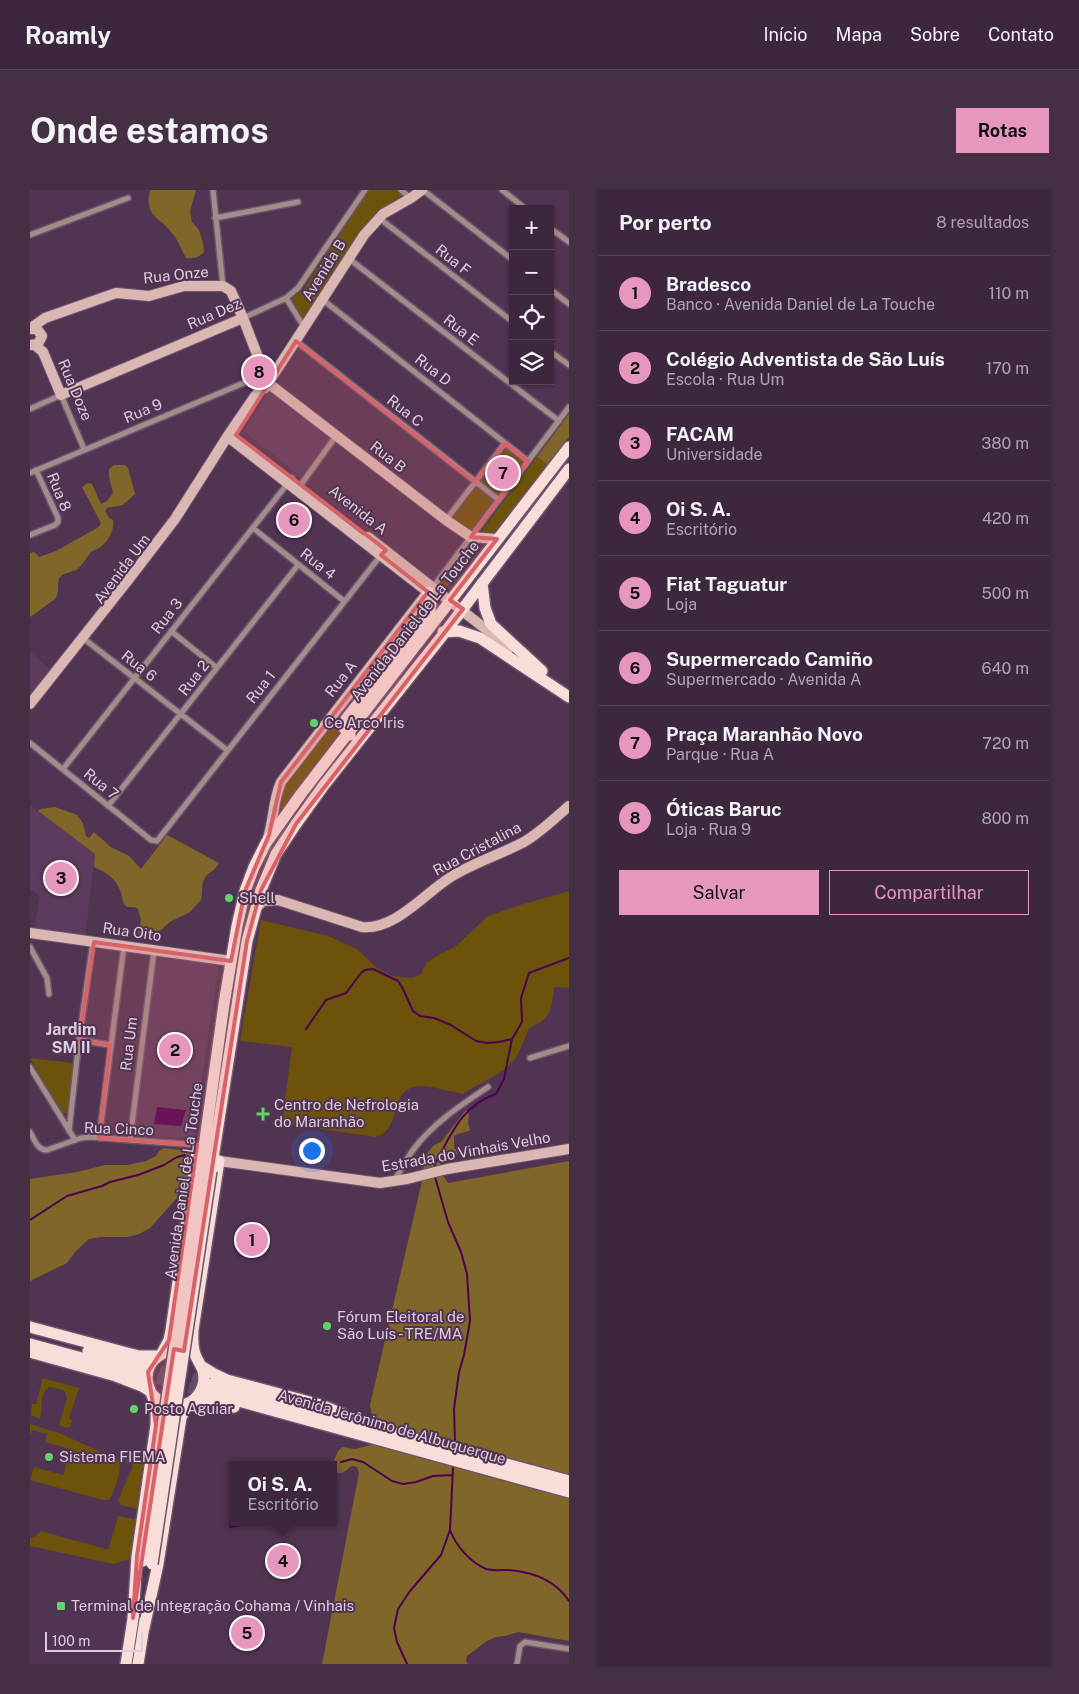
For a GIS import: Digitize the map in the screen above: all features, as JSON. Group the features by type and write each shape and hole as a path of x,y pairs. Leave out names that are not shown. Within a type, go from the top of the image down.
{"main road":[{"name":"Avenida Daniel de La Touche","path":"126,1664 133,1618 147,1563 206,1169 217,1050 231,961 245,891 254,866 266,843 347,733 569,447"},
{"name":"Avenida Daniel de La Touche","path":"206,1169 224,1092 247,941 268,870 285,841 319,792 446,631 569,469"},
{"path":"482,583 485,608 491,624 569,697"},
{"path":"426,618 431,606 431,590"},
{"path":"364,736 354,736 347,733 344,725 346,719 426,618 450,600"},
{"path":"418,641 446,631 460,631 480,638 569,697"},
{"path":"133,1618 137,1556 156,1425 156,1412 148,1385 148,1372 150,1366 169,1340 197,1145 217,1050"},
{"path":"30,1352 128,1380 151,1392 164,1404 180,1406 196,1397 203,1385 203,1372 194,1350 193,1330 219,1161 224,1092"},
{"path":"30,1327 140,1356 160,1354 169,1350 185,1351 214,1374 227,1380 321,1405 387,1437"},
{"path":"30,1334 143,1370 30,1344"},
{"name":"Avenida Jerônimo de Albuquerque","path":"208,1388 387,1437 569,1492"},
{"path":"190,1402 206,1401 221,1404 327,1432 387,1437"},
{"path":"144,1628 160,1555 181,1418 190,1402"},
{"name":"Avenida Jerônimo de Albuquerque","path":"387,1437 569,1481"},
{"name":"Avenida Daniel de La Touche","path":"138,1664 144,1628 147,1563"}],"street":[{"path":"213,190 223,286"},
{"name":"Rua Dez","path":"30,409 286,298 298,288 365,190"},
{"path":"401,190 411,198"},
{"path":"423,190 509,257"},
{"name":"Avenida B","path":"232,436 255,396 296,341 364,235 378,218 423,190"},
{"path":"502,190 521,205"},
{"path":"30,235 128,198"},
{"path":"215,218 298,202"},
{"name":"Rua F","path":"378,218 509,319"},
{"path":"554,231 569,242"},
{"name":"Rua E","path":"348,258 558,421"},
{"name":"Rua Onze","path":"30,328 45,318 116,294 149,296 184,286 223,286 231,291 267,378"},
{"path":"554,292 569,304"},
{"path":"286,298 304,328"},
{"name":"Rua D","path":"323,300 528,461"},
{"path":"30,328 39,331 42,336 40,342 32,345"},
{"name":"Rua C","path":"296,341 499,500"},
{"name":"Rua Doze","path":"32,345 43,352 84,450"},
{"path":"554,354 569,366"},
{"name":"Rua B","path":"267,378 336,436 470,537"},
{"name":"Rua 9","path":"30,473 267,378"},
{"name":"Rua A","path":"266,843 271,829 276,796 281,782 431,590 569,407"},
{"name":"Avenida A","path":"232,436 431,590 462,609 569,697"},
{"name":"Avenida Um","path":"30,711 174,519 232,436"},
{"path":"299,487 336,436"},
{"path":"446,520 505,443"},
{"name":"Rua 8","path":"30,535 58,522 58,518 36,470"},
{"name":"Rua 3","path":"63,769 290,480"},
{"name":"Rua 4","path":"253,528 344,601"},
{"path":"470,537 497,539"},
{"name":"Rua 1","path":"158,840 383,553"},
{"name":"Rua 2","path":"108,806 298,565"},
{"path":"171,631 217,668"},
{"name":"Avenida Um","path":"30,704 84,639"},
{"name":"Rua 6","path":"84,639 227,750"},
{"name":"Rua 7","path":"30,743 151,840 158,840"},
{"name":"Rua Cristalina","path":"256,908 263,902 278,900 362,927 382,925 402,914 457,874 529,838 569,806"},
{"name":"Rua Oito","path":"30,933 231,961"},
{"path":"69,1130 79,1040 94,942"},
{"path":"99,1138 124,946"},
{"path":"30,947 47,978 49,994"},
{"name":"Rua Um","path":"130,1140 154,950"},
{"path":"79,1040 110,1045"},
{"path":"530,1058 569,1046"},
{"path":"30,1067 75,1140"},
{"path":"394,1181 413,1150 426,1135 459,1106 488,1087"},
{"name":"Rua Cinco","path":"30,1132 42,1150 90,1137 197,1145"},
{"name":"Estrada do Vinhais Velho","path":"219,1161 372,1182 394,1181 447,1169 569,1149"},
{"path":"517,1664 520,1646 525,1642 569,1649"}],"highlighted area":[{"path":"296,341 475,482 505,443 528,461 471,537 497,539 450,600 463,609 296,824 261,890 247,941 184,1351 174,1349 133,1618 137,1556 156,1425 148,1372 169,1340 197,1145 99,1138 110,1045 79,1040 94,942 231,961 245,891 269,835 281,782 428,592 381,555 386,550 236,435"}],"shaded area":[{"path":"150,190 196,190 190,211 192,222 199,230 203,243 204,252 202,254 196,258 186,258 174,236 151,211 149,206"},
{"path":"368,190 397,190 403,195 369,221 304,321 290,300 304,289"},
{"path":"270,390 332,437 301,477 243,430"},
{"path":"569,414 569,437 548,465 537,457"},
{"path":"506,449 524,462 499,496 481,483"},
{"path":"537,457 548,465 493,534 482,533 482,530"},
{"path":"114,465 125,465 128,468 135,494 123,505 107,508 105,511 109,518 113,520 112,530 108,539 101,547 92,551 78,569 59,578 58,593 55,599 30,617 30,553 34,552 39,557 56,551 99,527 101,523 82,487 88,483 92,484 101,504 107,501 113,493 109,469"},
{"path":"476,487 494,500 469,534 451,520"},
{"path":"479,546 446,588 440,582 466,549"},
{"path":"30,652 50,669 30,695"},
{"path":"339,711 337,718 340,732 282,809 278,807 285,784"},
{"path":"30,805 95,854 85,936 34,929 40,896 30,889"},
{"path":"55,807 77,815 83,823 86,836 89,838 94,832 111,847 129,856 141,869 167,835 219,863 205,878 201,900 190,912 170,922 155,935 149,938 139,938 138,933 141,920 138,909 127,907 115,881 94,867 95,854 38,811"},
{"path":"569,891 569,988 554,987 551,1007 546,1017 529,1028 518,1054 501,1072 463,1094 424,1086 406,1090 399,1101 389,1127 375,1137 282,1123 292,1047 240,1041 261,920 328,936 357,949 378,969 392,976 411,978 421,974 426,963 455,947 488,916"},
{"path":"157,954 219,964 193,1137 133,1138"},
{"path":"30,1058 73,1063 68,1113 60,1111"},
{"path":"157,1107 186,1110 181,1126 154,1124"},
{"path":"466,1110 469,1115 468,1123 470,1130 454,1136 454,1147 458,1154 443,1158 438,1168 448,1183 569,1161 569,1475 384,1426 372,1417 370,1405 422,1181 425,1176 423,1170 424,1157 434,1145 441,1142"},
{"path":"164,1148 190,1151 185,1189 150,1228 128,1237 89,1239 75,1252 67,1263 30,1282 30,1179 77,1172 105,1165 127,1165 146,1161 156,1156"},
{"path":"43,1378 79,1388 69,1418 72,1421 70,1427 67,1428 59,1425 67,1398 64,1390 49,1387 43,1397 40,1419 31,1415 32,1404 36,1404"},
{"path":"30,1424 59,1433 119,1460 119,1474 109,1500 30,1480 34,1467 63,1475 70,1449 45,1442 47,1434 32,1430 30,1436"},
{"path":"379,1443 569,1495 569,1641 518,1632 487,1641 467,1656 466,1661 468,1664 322,1664 359,1473 357,1467 354,1466 343,1473 337,1472 337,1461 334,1461 342,1447 355,1449"},
{"path":"127,1451 144,1459 137,1509 121,1505 118,1501 133,1465 127,1463 124,1457"},
{"path":"118,1516 134,1519 138,1522 132,1558 114,1564 30,1546 30,1538 35,1537 41,1531 106,1549 109,1548"}],"waterway":[{"path":"435,1167 458,1123 474,1106 496,1094 504,1079 512,1039 522,1022 521,998 529,973 569,958"},
{"path":"306,1029 326,1000 346,993 361,973 365,970 373,969 398,981 413,1011 420,1016 434,1018 451,1025 476,1041 487,1043 512,1039"},
{"path":"30,1220 67,1196 138,1175 185,1155"},
{"path":"435,1177 448,1222 461,1252 467,1274 470,1321 459,1372 454,1409 455,1442"},
{"path":"341,1462 352,1459 363,1462 392,1481 403,1484 433,1476 453,1475"},
{"path":"407,1664 397,1642 394,1628 398,1609 410,1591 441,1555 450,1530 453,1468"},
{"path":"230,1527 235,1526"},
{"path":"450,1530 464,1553 480,1566 489,1570 509,1570 535,1575 558,1588 569,1601"}],"tunnel":[{"path":"144,1366 211,1384"},
{"path":"141,1374 206,1392"}],"place":[{"name":"Óticas Baruc","path":"259,372"},
{"name":"Praça Maranhão Novo","path":"503,473"},
{"name":"Supermercado Camiño","path":"294,520"},
{"name":"Ce Arco Iris","path":"314,723"},
{"name":"FACAM","path":"61,878"},
{"name":"Shell","path":"229,898"},
{"name":"Colégio Adventista de São Luís","path":"175,1050"},
{"name":"Centro de Nefrologia do Maranhão","path":"263,1114"},
{"name":"Bradesco","path":"252,1240"},
{"name":"Fórum Eleitoral de São Luís - TRE/MA","path":"327,1326"},
{"name":"Posto Aguiar","path":"134,1409"},
{"name":"Sistema FIEMA","path":"49,1457"},
{"name":"Oi S. A.","path":"283,1561"},
{"name":"Terminal de Integração Cohama / Vinhais","path":"61,1606"},
{"name":"Fiat Taguatur","path":"247,1633"}],"district":[{"name":"Jardim SM II","path":"71,1038"}]}
